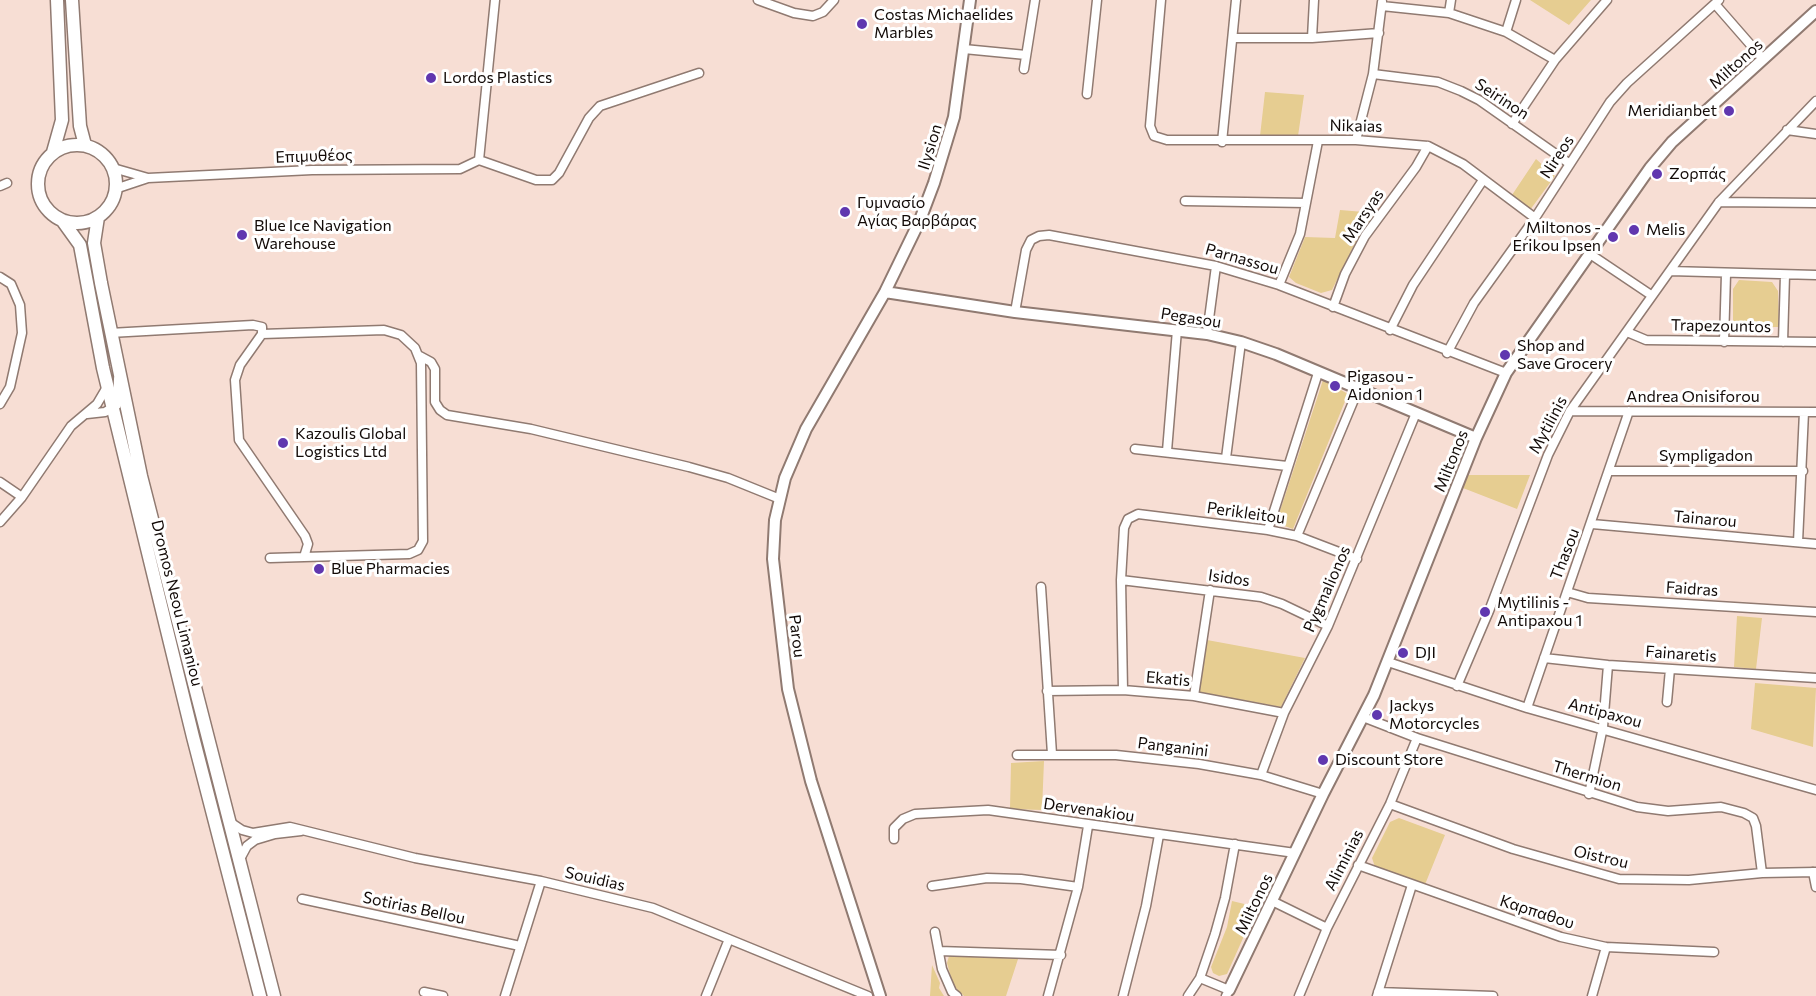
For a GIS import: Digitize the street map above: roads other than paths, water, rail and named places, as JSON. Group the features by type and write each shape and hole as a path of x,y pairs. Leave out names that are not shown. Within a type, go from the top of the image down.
{"main road":[{"path":"53,152 68,145 85,145 106,158 113,168 116,189 106,209 98,217 74,223 63,220 44,205 37,183 39,171 53,152 62,120 57,0"},
{"path":"72,0 80,126 85,145"},
{"name":"Dromos Neou Limaniou","path":"98,217 94,243 110,333 141,476 274,996"},
{"name":"Dromos Neou Limaniou","path":"63,220 80,245 113,409 190,725 260,996"}],"street":[{"path":"495,0 479,160 536,180 552,180 559,173 589,118 600,106 699,73"},
{"path":"758,0 794,14 813,16 833,2"},
{"name":"Ilysion","path":"885,292 920,220 954,117 970,0"},
{"path":"1024,69 1035,0"},
{"path":"1087,94 1097,0"},
{"name":"Nikaias","path":"1161,0 1150,126 1154,136 1167,140 1222,142 1356,140 1428,146 1446,153 1535,218"},
{"path":"1222,142 1236,0"},
{"path":"1312,38 1314,0"},
{"path":"1449,13 1451,0"},
{"path":"1506,32 1516,0"},
{"path":"1512,123 1555,60 1607,0"},
{"path":"1717,2 1763,59"},
{"name":"Nireos","path":"1448,353 1474,303 1535,218 1610,102 1627,83 1717,2"},
{"path":"1356,140 1372,74 1382,3 1449,13 1506,32 1555,60"},
{"name":"Miltonos","path":"1228,993 1388,662 1476,438 1506,373 1672,142 1816,11"},
{"path":"1233,38 1312,38 1379,33"},
{"path":"964,49 1026,55"},
{"name":"Seirinon","path":"1372,74 1438,82 1461,90 1479,100 1570,164"},
{"name":"Mytilinis","path":"1457,686 1489,611 1548,455 1570,411 1719,202 1816,101"},
{"path":"1787,130 1816,134"},
{"path":"1279,285 1300,234 1318,141"},
{"name":"Marsyas","path":"1333,307 1345,272 1365,236 1416,167 1428,146"},
{"name":"Επιμυθέος","path":"148,178 312,171 460,169 479,160"},
{"path":"113,168 148,178"},
{"path":"116,189 148,178"},
{"path":"1390,330 1413,285 1483,180"},
{"path":"1185,201 1306,203"},
{"path":"1719,202 1816,203"},
{"name":"Parnassou","path":"1016,312 1026,250 1031,240 1049,235 1216,266 1279,285 1448,353 1506,373"},
{"path":"1590,254 1651,295"},
{"path":"1207,334 1216,266"},
{"path":"1670,271 1816,275"},
{"path":"1724,342 1726,274"},
{"path":"1783,342 1785,275"},
{"path":"0,277 11,284 20,305 22,333 10,387 0,404"},
{"name":"Pegasou","path":"885,292 1016,312 1207,334 1241,342 1476,438"},
{"name":"Parou","path":"880,996 811,781 788,689 773,559 775,520 785,478 806,429 885,292"},
{"path":"110,333 253,325 261,327 262,334 247,353 235,380 239,440 305,536 308,544 304,557"},
{"path":"262,334 384,330 401,335 415,348 421,363 423,541 418,550 409,555 270,558"},
{"path":"1167,451 1177,330"},
{"name":"Trapezountos","path":"1627,332 1646,340 1816,342"},
{"path":"1226,458 1241,342"},
{"path":"418,355 431,362 435,369 435,402 447,415 531,429 689,467 728,478 780,499"},
{"path":"1268,530 1318,373"},
{"path":"87,414 113,409 117,405 119,377"},
{"path":"0,522 22,497 71,426 87,414 102,398 108,385"},
{"path":"1297,536 1358,390"},
{"name":"Andrea Onisiforou","path":"1570,411 1816,412"},
{"name":"Thasou","path":"1527,708 1592,525 1629,411"},
{"path":"1798,542 1804,412"},
{"name":"Pygmalionos","path":"1261,776 1284,712 1328,626 1416,413"},
{"path":"1135,448 1287,466"},
{"name":"Sympligadon","path":"1609,471 1803,471"},
{"path":"0,482 22,497"},
{"name":"Perikleitou","path":"1121,580 1124,528 1128,519 1138,514 1268,530 1297,536 1357,559"},
{"name":"Tainarou","path":"1592,525 1816,544"},
{"path":"1121,580 1123,690"},
{"name":"Isidos","path":"1121,580 1261,597 1282,604 1328,626"},
{"path":"1041,587 1052,754"},
{"path":"1194,696 1210,590"},
{"name":"Faidras","path":"1567,592 1588,597 1816,612"},
{"name":"Fainaretis","path":"1544,658 1608,665 1816,678"},
{"name":"Antipaxou","path":"1388,662 1527,708 1816,790"},
{"path":"1589,794 1604,728 1608,665"},
{"path":"1667,702 1670,669"},
{"name":"Ekatis","path":"1047,691 1123,690 1194,696 1284,712"},
{"name":"Thermion","path":"1363,717 1417,738 1589,794 1637,807 1668,811 1721,807 1744,813 1753,818 1756,826 1762,873"},
{"name":"Aliminias","path":"1299,996 1326,927 1390,804 1417,738"},
{"name":"Panganini","path":"1017,756 1116,755 1261,776 1323,794"},
{"name":"Oistrou","path":"1390,804 1513,849 1619,879 1689,880 1762,873 1814,872"},
{"name":"Dervenakiou","path":"894,839 894,828 903,819 915,814 988,810 1088,826 1295,853"},
{"name":"Souidias","path":"230,822 242,830 253,833 290,827 415,858 541,881 653,908 868,996"},
{"path":"1048,996 1078,887 1088,826"},
{"name":"Souidias","path":"240,859 247,846 255,840 275,834 304,831"},
{"path":"1123,996 1146,906 1159,835"},
{"path":"1188,996 1200,978 1225,898 1235,844"},
{"name":"Καρπαθου","path":"1358,865 1561,938 1606,947 1714,952"},
{"path":"1814,872 1816,887"},
{"path":"932,886 987,878 1021,879 1078,887"},
{"path":"505,996 541,881"},
{"path":"1412,885 1378,994 1493,996"},
{"name":"Sotirias Bellou","path":"302,899 520,946"},
{"path":"1272,901 1326,927"},
{"path":"935,932 942,969 957,996"},
{"path":"706,996 729,939"},
{"path":"1592,996 1606,947"},
{"path":"939,951 1060,955"},
{"path":"1200,978 1228,993"},
{"path":"424,992 443,996"}],"place":[{"name":"Costas Michaelides Marbles","path":"862,24"},
{"name":"Lordos Plastics","path":"431,78"},
{"name":"Meridianbet","path":"1729,111"},
{"name":"Ζορπάς","path":"1657,174"},
{"name":"Γυμνασίο Αγίας Βαρβάρας","path":"845,212"},
{"name":"Melis","path":"1634,230"},
{"name":"Blue Ice Navigation Warehouse","path":"242,235"},
{"name":"Miltonos - Erikou Ipsen","path":"1613,237"},
{"name":"Shop and Save Grocery","path":"1505,355"},
{"name":"Pigasou - Aidonion 1","path":"1335,386"},
{"name":"Kazoulis Global Logistics Ltd","path":"283,443"},
{"name":"Blue Pharmacies","path":"319,569"},
{"name":"Mytilinis - Antipaxou 1","path":"1485,612"},
{"name":"DJI","path":"1403,653"},
{"name":"Jackys Motorcycles","path":"1377,715"},
{"name":"Discount Store","path":"1323,760"}]}
